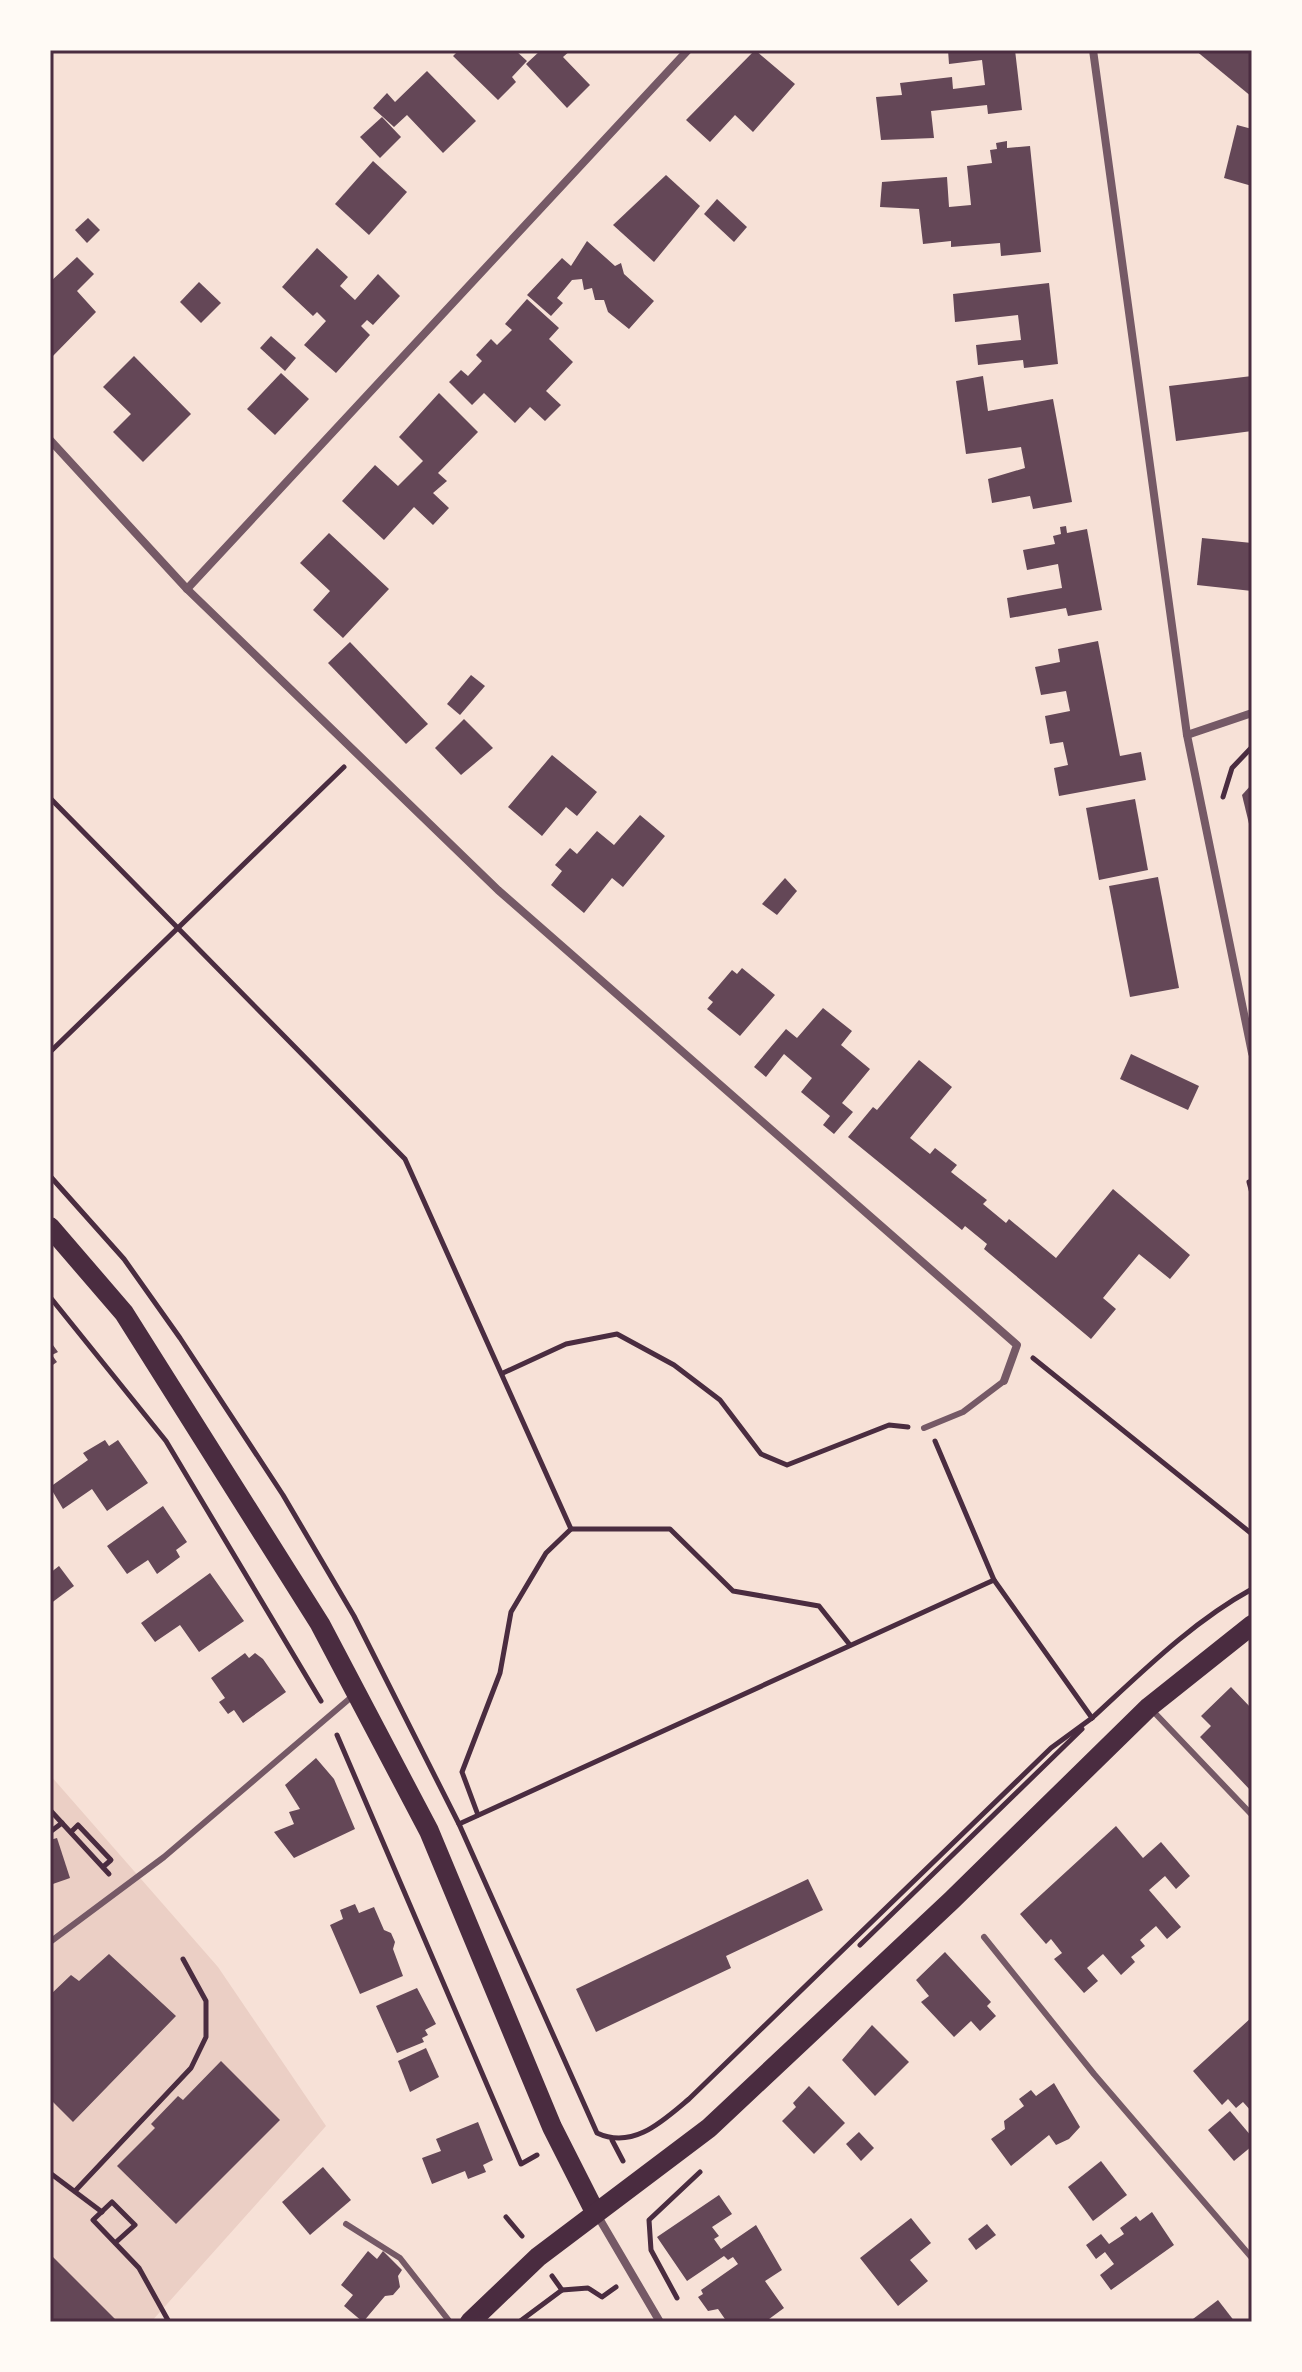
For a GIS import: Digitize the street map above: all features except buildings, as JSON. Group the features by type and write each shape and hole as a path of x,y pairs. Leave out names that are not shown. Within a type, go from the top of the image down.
{"main road":[{"path":"50,1227 124,1313 204,1436 358,1692 429,1831 552,2127 595,2212"},
{"path":"470,2322 538,2257 709,2128 952,1900 1149,1707 1252,1625"}],"street":[{"path":"187,589 688,50"},
{"path":"1093,50 1187,735 1252,1053"},
{"path":"50,440 187,589 498,890 1017,1345 1004,1381"},
{"path":"1187,735 1252,713"},
{"path":"595,2212 660,2322"}],"lane":[{"path":"924,1428 963,1412 1004,1381"},
{"path":"50,1942 123,1889 358,1692"},
{"path":"1149,1707 1252,1815"},
{"path":"984,1937 1094,2074 1252,2258"},
{"path":"346,2224 400,2258 450,2322"}],"path":[{"path":"1225,810 1222,795 1232,768 1252,747"},
{"path":"50,1052 356,755"},
{"path":"50,798 405,1159 571,1529"},
{"path":"1249,1182 1252,1193"},
{"path":"503,1373 566,1344 617,1334 674,1365 720,1400 761,1454 787,1465 889,1425 924,1428 939,1446 994,1580 1092,1718"},
{"path":"1017,1345 1252,1534"},
{"path":"478,1815 462,1772 500,1673 511,1612 546,1553 571,1529 670,1529 733,1591 819,1606 850,1645"},
{"path":"459,1824 994,1580"},
{"path":"597,2133 612,2140 653,2130 689,2099 708,2091 1092,1718 1172,1645 1224,1604 1252,1589"},
{"path":"50,1810 123,1889"},
{"path":"50,1832 62,1823"},
{"path":"71,1832 78,1825 111,1860 103,1867"},
{"path":"76,2190 191,2068 206,2037 206,2001 183,1959"},
{"path":"677,2298 651,2250 649,2220 706,2166"},
{"path":"50,2173 102,2212"},
{"path":"115,2243 135,2225 112,2202 93,2220 115,2243 139,2268 169,2322"},
{"path":"506,2217 562,2290"},
{"path":"519,2322 562,2290 588,2288 602,2297 657,2259"}],"shaded area":[{"path":"50,1775 218,1967 326,2126 151,2322 50,2322"}]}
